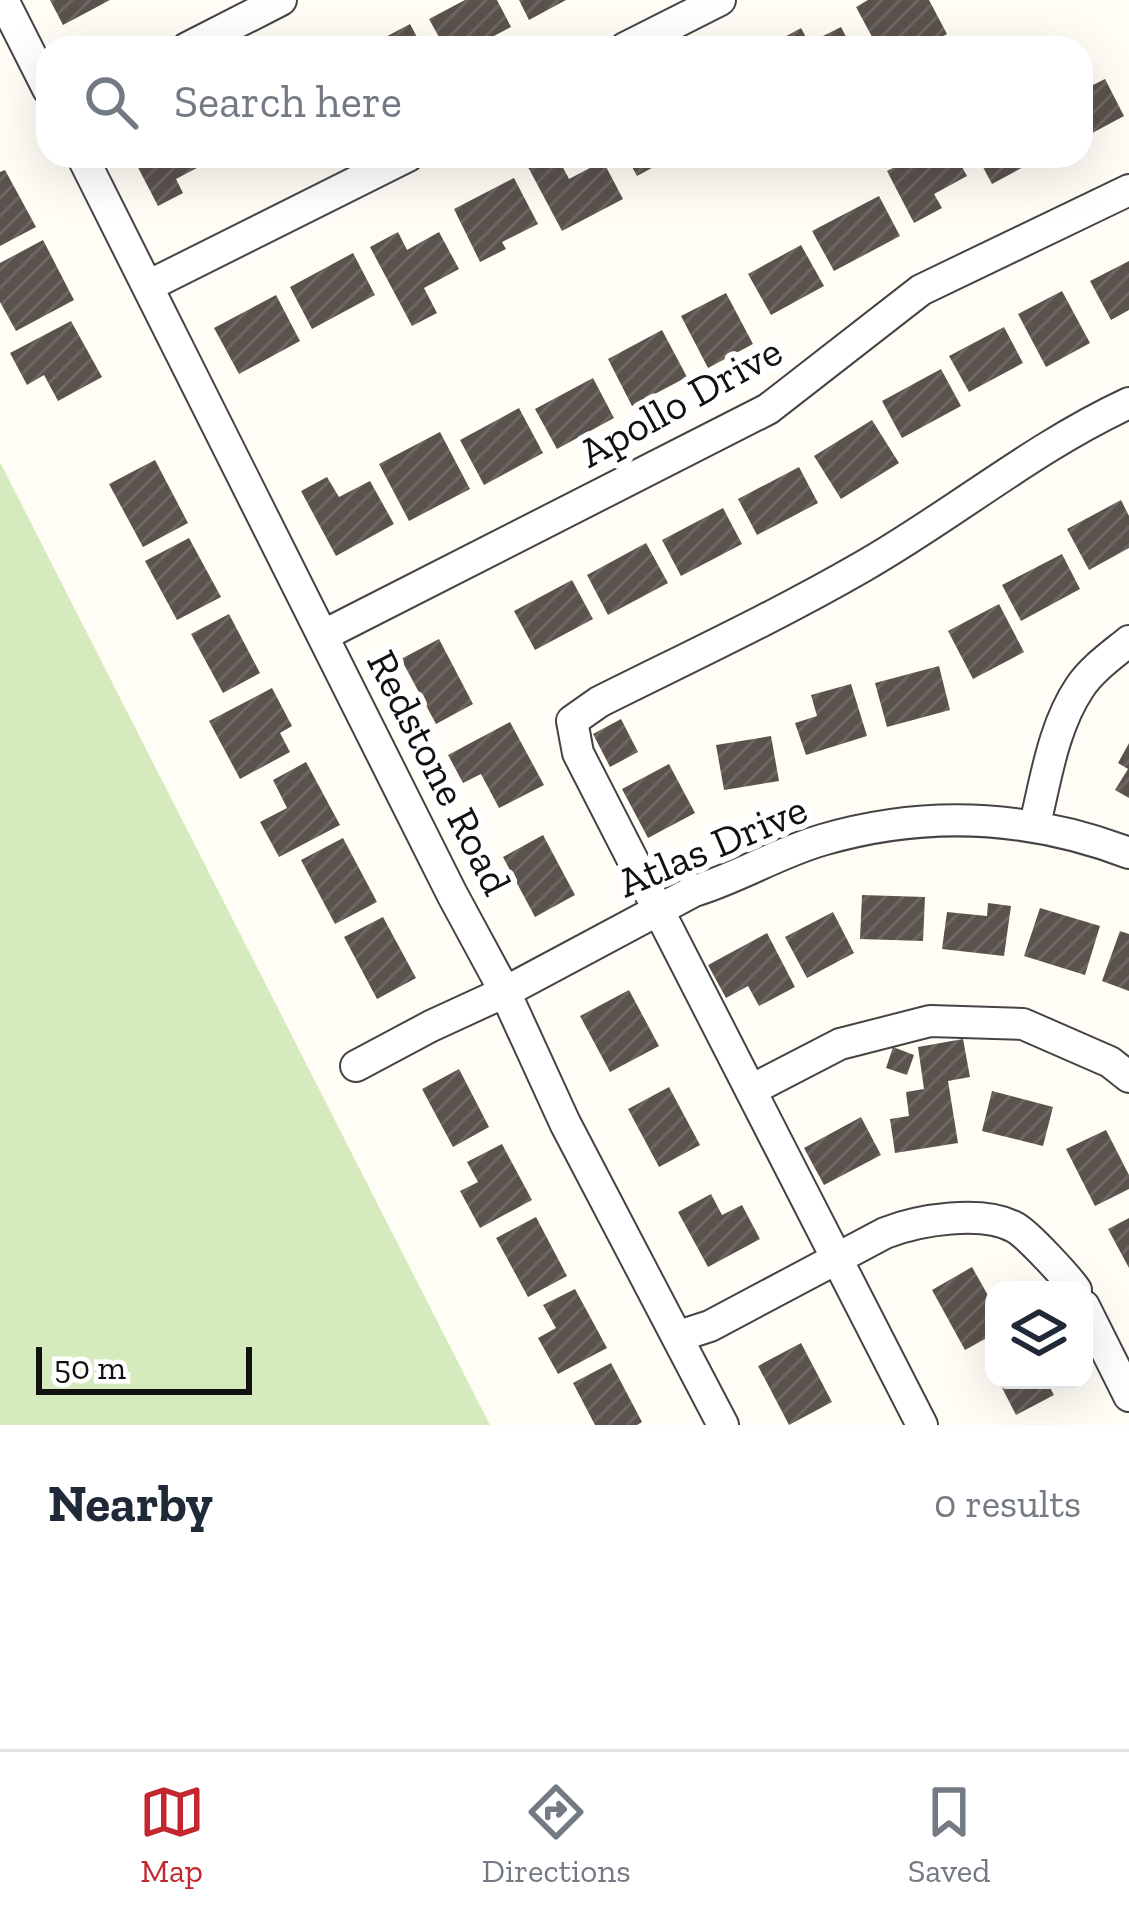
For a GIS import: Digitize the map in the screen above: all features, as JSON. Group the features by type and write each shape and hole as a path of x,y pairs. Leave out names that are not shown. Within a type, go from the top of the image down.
{"street":[{"path":"3,0 36,65"},
{"path":"210,36 281,0"},
{"path":"649,36 720,0"},
{"name":"Redstone Road","path":"88,168 505,992 565,1124 723,1425"},
{"path":"148,286 384,168"},
{"name":"Apollo Drive","path":"324,635 768,409 921,290 1129,190"},
{"path":"922,1425 578,753 572,721 599,702 863,567 1085,423 1129,403"},
{"path":"1035,824 1060,724 1080,686 1129,641"},
{"name":"Atlas Drive","path":"356,1066 659,910 754,865 823,840 905,822 973,820 1035,824 1129,853"},
{"path":"751,1090 840,1044 931,1022 1023,1024 1109,1062 1129,1077"},
{"path":"679,1336 710,1326 885,1232 916,1221 983,1219 1016,1228 1067,1281"},
{"path":"1093,1324 1129,1396"}],"green space":[{"path":"0,462 490,1425 0,1425"}],"building":[{"path":"50,0 110,0 63,25"},
{"path":"465,0 497,0 511,27 494,36 438,36 429,19"},
{"path":"519,0 566,0 529,20"},
{"path":"868,0 929,0 947,34 872,36 856,7"},
{"path":"410,24 416,36 388,36"},
{"path":"841,27 846,36 823,36"},
{"path":"1105,79 1124,116 1093,133 1093,85"},
{"path":"138,168 197,168 176,179 183,193 158,206"},
{"path":"529,168 563,168 569,179 590,168 607,168 623,199 562,231"},
{"path":"963,168 967,176 934,194 942,208 914,223 887,171"},
{"path":"983,168 1022,168 992,184"},
{"path":"5,170 36,227 0,246 0,172"},
{"path":"514,178 538,224 502,242 506,249 480,262 454,209"},
{"path":"879,196 900,236 834,271 812,231"},
{"path":"398,232 407,250 439,232 459,269 424,288 437,313 412,326 370,247"},
{"path":"43,240 74,300 16,331 0,302 0,263"},
{"path":"801,245 824,286 771,315 748,274"},
{"path":"353,253 375,295 312,329 290,287"},
{"path":"1129,261 1129,310 1111,320 1090,281"},
{"path":"1062,291 1090,343 1046,367 1018,314"},
{"path":"726,293 753,344 708,368 681,316"},
{"path":"276,295 300,341 239,374 214,328"},
{"path":"71,321 102,377 58,401 44,375 27,385 10,353"},
{"path":"1004,327 1023,363 969,392 949,356"},
{"path":"662,330 687,377 632,406 608,359"},
{"path":"941,369 961,406 902,438 882,401"},
{"path":"593,378 614,418 557,449 535,409"},
{"path":"519,408 543,453 484,485 460,440"},
{"path":"872,420 899,463 841,499 814,456"},
{"path":"440,432 470,489 409,521 379,464"},
{"path":"155,460 188,523 143,547 109,484"},
{"path":"799,467 818,503 757,535 738,499"},
{"path":"327,477 339,497 370,481 394,524 336,556 301,491"},
{"path":"1121,500 1129,516 1129,548 1089,570 1067,529"},
{"path":"723,508 742,544 681,576 662,540"},
{"path":"189,538 221,597 177,620 145,561"},
{"path":"646,543 668,583 608,615 587,575"},
{"path":"1062,554 1080,589 1021,621 1002,585"},
{"path":"572,580 593,619 535,650 514,611"},
{"path":"999,604 1024,652 973,679 948,631"},
{"path":"229,614 260,673 223,693 191,634"},
{"path":"439,639 473,704 436,724 401,659"},
{"path":"939,666 950,710 887,727 875,683"},
{"path":"851,684 867,736 806,755 795,723 817,716 811,695"},
{"path":"272,688 292,726 280,733 290,752 240,779 209,721"},
{"path":"621,719 638,752 610,767 593,734"},
{"path":"510,722 544,785 499,808 481,774 463,783 448,755"},
{"path":"771,736 779,781 724,790 716,745"},
{"path":"1129,743 1129,798 1115,790 1128,769 1118,763"},
{"path":"306,762 340,825 279,857 260,822 287,808 273,780"},
{"path":"669,764 695,813 648,838 622,789"},
{"path":"543,835 575,895 535,917 503,857"},
{"path":"343,838 377,902 335,924 301,860"},
{"path":"862,895 925,897 923,941 860,939"},
{"path":"988,903 1011,906 1004,956 942,949 947,912 987,916"},
{"path":"1040,908 1100,926 1085,975 1024,956"},
{"path":"833,912 854,953 807,978 785,937"},
{"path":"383,917 416,978 377,999 344,937"},
{"path":"1120,931 1129,934 1129,991 1102,981"},
{"path":"767,933 795,987 759,1006 748,986 726,998 708,965"},
{"path":"629,990 659,1046 610,1072 580,1016"},
{"path":"963,1039 970,1077 948,1081 958,1143 895,1153 890,1119 909,1116 906,1092 924,1089 918,1047"},
{"path":"893,1047 914,1055 907,1075 886,1068"},
{"path":"459,1069 489,1127 453,1147 422,1089"},
{"path":"669,1087 700,1145 659,1167 628,1109"},
{"path":"992,1091 1053,1107 1043,1146 982,1131"},
{"path":"861,1117 881,1155 824,1185 804,1148"},
{"path":"1106,1130 1129,1175 1129,1189 1095,1206 1066,1149"},
{"path":"502,1144 532,1200 480,1228 460,1191 478,1182 467,1162"},
{"path":"711,1194 722,1215 742,1205 760,1239 708,1267 678,1212"},
{"path":"536,1217 567,1276 528,1297 496,1238"},
{"path":"1129,1218 1129,1268 1108,1229"},
{"path":"972,1267 985,1290 985,1339 965,1350 932,1290"},
{"path":"575,1289 607,1348 558,1374 538,1338 556,1328 543,1305"},
{"path":"801,1343 832,1402 789,1425 758,1366"},
{"path":"611,1363 642,1422 637,1425 595,1425 573,1383"},
{"path":"1003,1389 1051,1389 1054,1395 1016,1415"}]}
